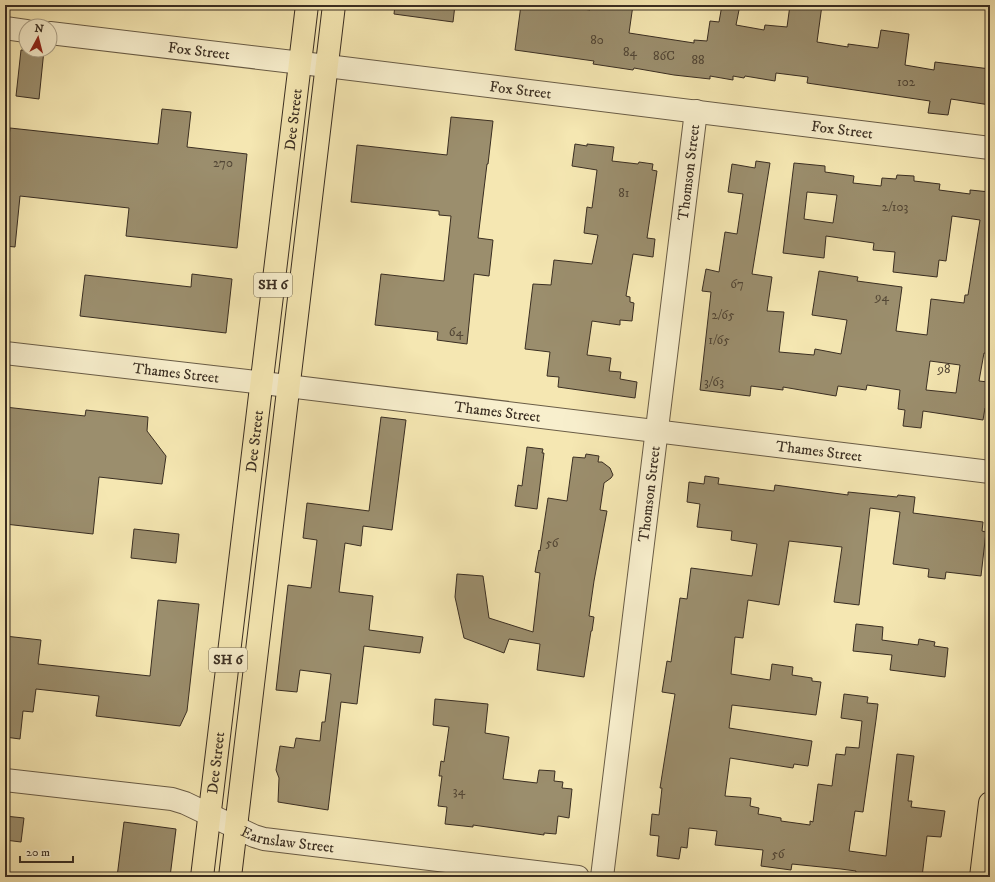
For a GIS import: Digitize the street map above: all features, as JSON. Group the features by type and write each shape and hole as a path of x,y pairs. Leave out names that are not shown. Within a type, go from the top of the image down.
{"main road":[{"name":"Dee Street","path":"202,877 307,5"},
{"name":"Dee Street","path":"230,877 334,5"},
{"path":"981,877 990,802"}],"street":[{"path":"5,28 18,30"},
{"name":"Fox Street","path":"58,35 327,66 990,148"},
{"name":"Thomson Street","path":"602,877 696,111"},
{"name":"Thames Street","path":"5,353 990,472"},
{"name":"Earnslaw Street","path":"5,780 172,799 185,803 254,836 264,838 578,877"}],"building":[{"path":"395,5 455,5 453,22 394,14"},
{"path":"521,5 554,5 590,10 590,5 633,5 629,33 694,43 694,40 707,41 710,21 719,22 722,5 740,5 736,25 764,30 765,25 787,27 790,5 822,5 817,42 848,47 848,44 878,48 881,30 909,34 905,65 934,70 935,62 990,69 990,105 951,99 948,115 928,113 930,101 807,83 808,77 776,73 775,81 745,76 744,78 733,76 733,80 710,76 710,79 634,68 633,70 593,64 594,61 515,50"},
{"path":"20,58 43,58 39,99 16,96"},
{"path":"162,109 191,112 187,147 247,154 237,248 126,236 129,208 20,196 15,247 5,246 5,172 10,128 158,144"},
{"path":"451,117 493,121 478,238 493,240 489,276 474,274 467,344 437,340 438,332 375,325 381,274 444,281 451,216 439,215 439,211 351,202 357,145 447,155"},
{"path":"575,144 614,147 612,161 653,164 652,170 657,171 647,238 655,239 653,257 633,254 626,296 630,297 630,302 634,303 632,321 620,320 620,325 592,321 587,355 611,358 609,371 621,372 620,379 637,382 635,398 558,387 559,377 547,376 550,352 525,349 533,284 551,285 554,260 592,264 598,235 584,233 587,207 592,208 597,170 572,166"},
{"path":"756,161 770,163 752,274 772,277 767,311 784,312 779,352 814,355 815,349 841,354 847,320 812,315 819,271 858,277 857,281 902,287 896,331 927,335 931,299 964,303 965,295 968,295 980,220 952,216 946,261 939,260 937,277 893,272 895,252 873,250 874,243 826,236 824,258 783,253 794,163 825,166 825,172 854,176 853,183 881,186 882,178 896,179 897,175 914,176 914,181 940,184 939,190 970,194 970,190 990,192 990,354 984,353 979,381 988,382 987,392 990,393 990,409 985,408 983,420 923,411 921,428 903,426 905,410 898,409 900,390 867,385 866,390 838,386 836,396 783,387 783,390 751,386 750,396 700,390 711,292 702,291 706,269 719,272 725,232 737,234 743,194 728,192 732,164 755,168","holes":["807,192 837,195 833,223 804,219","930,361 960,365 956,393 926,390"]},
{"path":"192,274 232,279 226,333 80,316 85,275 191,287"},
{"path":"5,407 85,416 86,410 148,417 147,431 166,456 162,484 99,477 93,534 5,524"},
{"path":"381,417 406,420 392,530 363,526 361,546 345,543 339,592 373,596 369,630 423,637 420,653 364,646 357,704 341,702 328,810 278,802 279,778 276,770 280,746 294,748 296,738 320,741 322,722 325,722 331,674 300,670 297,692 276,690 288,585 311,588 317,540 303,538 307,503 369,511"},
{"path":"527,447 543,449 542,453 544,453 537,509 515,506 518,485 522,486"},
{"path":"586,454 599,456 598,462 602,462 610,468 613,475 604,483 600,510 607,511 589,616 594,617 584,677 537,670 540,644 509,639 504,653 464,638 455,597 457,574 483,576 489,618 533,632 540,573 535,572 539,550 540,551 548,498 567,501 573,457 585,458"},
{"path":"705,476 719,478 718,484 774,491 775,485 848,495 848,492 897,497 898,495 915,497 913,513 983,522 982,531 986,532 981,576 946,572 945,579 928,577 929,569 893,564 900,512 870,508 859,605 834,602 842,547 789,541 779,605 748,600 743,638 735,637 731,674 770,680 772,664 793,667 792,675 812,678 812,681 821,682 816,715 732,705 729,728 812,741 808,766 794,764 793,768 730,758 725,796 751,798 750,806 759,808 758,814 781,818 781,821 810,825 810,821 813,822 818,784 832,786 836,754 845,755 846,747 859,748 862,721 841,718 844,694 868,697 867,703 878,704 863,812 855,811 849,851 886,856 897,754 914,756 908,801 912,801 911,807 945,811 941,837 927,836 922,877 855,877 856,871 841,869 792,864 791,870 761,866 763,850 715,845 717,831 689,828 687,848 681,847 679,859 657,856 659,836 650,835 652,814 659,815 662,788 660,788 675,694 662,692 667,661 671,662 680,598 687,599 691,568 752,576 757,544 731,540 732,531 697,527 700,504 687,502 689,482 704,484"},
{"path":"134,529 179,534 176,563 131,558"},
{"path":"158,600 199,604 187,711 180,726 96,716 99,696 36,689 33,712 23,711 20,739 5,737 5,636 41,640 38,664 150,676"},
{"path":"856,624 883,627 882,640 918,645 919,639 935,642 934,646 948,648 945,677 890,670 892,655 853,651"},
{"path":"435,699 488,704 485,733 509,737 503,779 537,783 539,770 555,771 554,781 563,782 562,788 572,789 569,818 558,816 556,834 544,833 544,835 473,825 473,827 445,824 447,807 438,806 442,776 439,776 441,761 444,762 449,727 433,725"},
{"path":"5,816 24,818 21,842 5,840"},
{"path":"124,822 176,829 170,877 117,877"}]}
